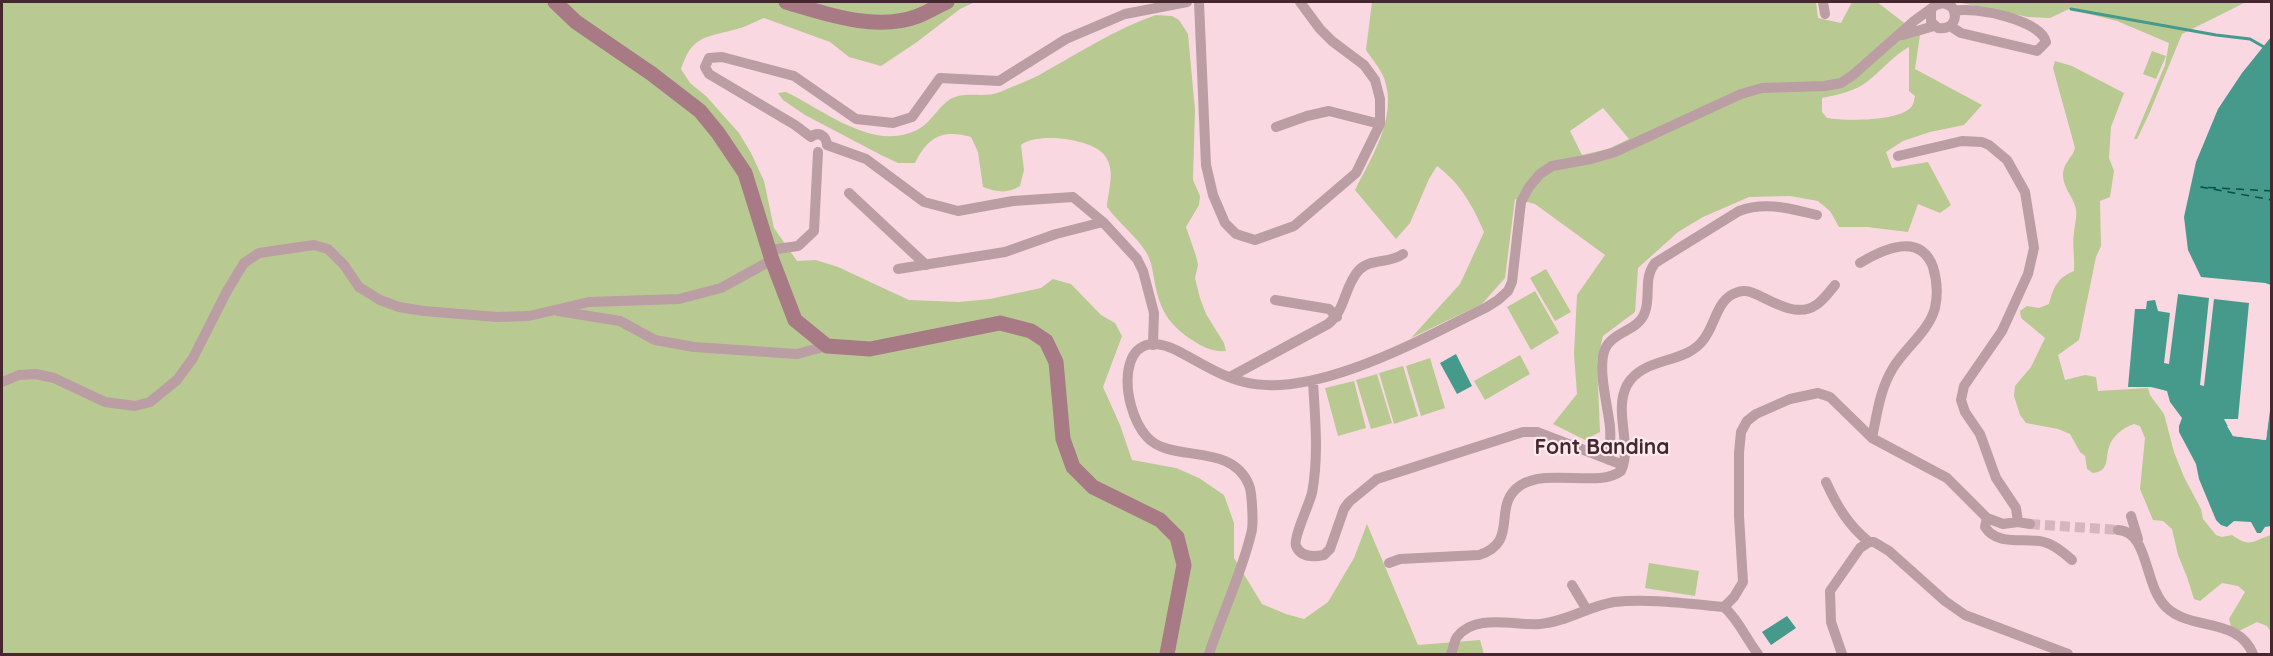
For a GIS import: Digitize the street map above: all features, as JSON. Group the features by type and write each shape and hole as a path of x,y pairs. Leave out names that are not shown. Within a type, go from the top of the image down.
{"main road":[{"path":"555,2 576,22 652,74 700,111 718,133 745,173 795,320 827,346 870,349 1000,323 1031,331 1046,341 1056,362 1063,439 1073,467 1093,487 1160,520 1177,537 1184,565 1167,654"},
{"path":"786,2 833,16 879,23 916,17 947,2"}],"street":[{"path":"2,382 19,375 36,374 54,378 105,402 135,406 150,402 177,381 193,358 244,263 259,253 314,245 328,249 344,265 359,287 380,300 399,307 424,311 497,317 530,316 588,302 679,299 720,288 771,255 798,246 814,231 816,166 825,139 815,134 811,137 795,125 709,74 705,67 708,58 722,57 794,76 856,118 893,123 912,117 940,78 999,81 1066,39 1125,14 1187,2"},
{"path":"1198,2 1206,165 1213,195 1226,222 1236,234 1255,240 1294,226 1356,173 1380,124 1380,99 1375,80 1364,65 1320,29 1300,2"},
{"path":"1823,2 1825,14"},
{"path":"1209,654 1252,532 1250,486 1239,468 1218,458 1165,447 1149,439 1140,429 1130,400 1126,379 1127,365 1134,354 1141,348 1153,345 1172,348 1230,377 1246,382 1274,385 1313,381 1399,351 1498,300 1508,291 1515,273 1521,202 1540,174 1552,166 1615,152 1741,94 1762,88 1816,86 1841,82 1853,75 1933,5 1948,4 1954,11 1955,19 1950,26 1942,29 1934,26 1912,31 1895,39"},
{"path":"1933,5 1929,16 1934,26"},
{"path":"1950,26 1961,33 2037,51 2046,42 2041,32 2023,21 1972,9 1954,11"},
{"path":"1276,127 1329,111 1380,124"},
{"path":"1898,156 1962,141 1982,142 2007,160 2025,192 2034,248 2028,274 2002,331 1964,386 1961,400 1965,412 1980,434 1996,478 2016,508 2018,522"},
{"path":"822,149 866,159 924,202 958,212 1013,201 1073,197 1126,245 1143,271 1154,313 1153,345"},
{"path":"849,193 926,265"},
{"path":"1609,460 1610,429 1603,365 1604,351 1609,342 1643,318 1646,310 1648,276 1655,263 1739,211 1751,207 1781,207 1817,215"},
{"path":"898,269 1005,252 1056,234 1103,222"},
{"path":"1860,263 1878,252 1894,248 1918,248 1929,257 1936,282 1931,318 1889,375 1882,394 1872,438"},
{"path":"1230,377 1328,324 1337,317 1357,272 1369,263 1393,260 1403,255"},
{"path":"1389,563 1400,559 1479,555 1490,552 1498,545 1503,533 1508,500 1521,485 1536,479 1605,477 1616,474 1623,465 1625,457 1622,402 1628,383 1638,372 1649,366 1683,354 1699,345 1709,332 1721,305 1736,292 1747,291 1789,308 1803,310 1816,306 1835,285"},
{"path":"1275,300 1329,309 1337,317"},
{"path":"549,310 620,321 656,340 694,347 796,354 827,346"},
{"path":"1313,381 1315,459 1312,490 1296,539 1299,550 1308,557 1324,555 1330,549 1344,509 1366,486 1386,475 1411,470 1523,432 1530,432 1623,465"},
{"path":"1724,607 1734,597 1743,582 1739,516 1741,432 1747,421 1771,406 1790,399 1818,393 1830,397 1872,438 1947,478 1987,518 2003,524 2018,522 2030,524"},
{"path":"1826,483 1839,510 1855,530 1869,542 1874,542 1889,551 1965,615 2068,654"},
{"path":"2131,516 2151,582 2165,606 2183,618 2234,632 2253,654"},
{"path":"1987,518 1985,527 1990,534 2009,540 2046,543 2060,550 2072,560"},
{"path":"2118,530 2130,533 2138,539"},
{"path":"1842,654 1831,622 1830,591 1860,548 1869,542"},
{"path":"1572,585 1587,610"},
{"path":"1451,654 1457,637 1488,621 1541,624 1568,618 1613,603 1633,602 1724,607 1734,616 1744,637 1758,654"}],"shaded area":[{"path":"2,2 975,2 960,9 881,66 849,57 830,42 764,18 741,28 700,40 690,50 681,69 690,83 706,96 739,133 764,181 774,228 797,261 816,260 838,267 909,300 959,302 990,299 1041,288 1053,279 1071,284 1101,315 1115,323 1122,336 1103,387 1132,460 1176,468 1199,478 1224,495 1234,523 1234,558 1262,604 1304,619 1328,602 1354,558 1367,524 1418,645 1480,640 1484,654 2,654"},
{"path":"1372,2 1816,2 1818,18 1841,23 1852,2 1877,2 1920,35 1915,69 1982,105 1964,125 1930,132 1903,141 1886,152 1892,168 1928,162 1951,205 1940,213 1918,204 1908,232 1867,227 1839,227 1830,211 1818,201 1790,196 1749,197 1703,217 1678,232 1638,268 1635,312 1603,336 1597,361 1600,432 1585,440 1553,424 1577,394 1574,354 1577,295 1605,255 1535,204 1515,199 1505,278 1482,304 1411,338 1460,284 1484,232 1465,196 1437,166 1410,223 1396,239 1355,190 1381,136 1388,107 1384,78 1366,50","holes":["1909,47 1909,91 1915,96 1914,103 1906,111 1885,118 1859,120 1827,118 1822,112 1822,98 1858,87","1603,108 1629,139 1608,149 1582,155 1570,131"]},
{"path":"1957,2 2246,2 2182,34 2149,114 2137,139 2134,139 2165,65 2169,43 2117,21 2069,9 2050,18 2028,17"},
{"path":"1156,15 1172,16 1179,20 1188,34 1195,110 1193,180 1200,196 1199,205 1186,227 1198,265 1195,278 1200,298 1226,351 1212,350 1196,343 1177,329 1167,316 1157,293 1146,252 1107,207 1110,168 1105,156 1099,150 1077,141 1064,139 1028,141 1021,145 1024,170 1020,186 1011,190 997,191 983,187 978,152 971,137 952,134 937,137 925,147 915,163 898,163 805,115 783,100 778,93 786,92 849,126 866,132 883,136 900,135 923,126 945,103 955,97 1000,92 1035,77 1113,34"},
{"path":"2271,37 2271,285 2201,277 2188,250 2184,217 2196,162 2218,109 2242,73"},
{"path":"2152,51 2166,56 2156,79 2143,74"},
{"path":"2055,61 2072,66 2124,93 2111,127 2109,158 2114,171 2110,197 2100,201 2101,246 2096,257 2079,340 2058,355 2065,380 2085,375 2096,377 2098,391 2148,388 2150,395 2164,414 2174,452 2201,509 2203,519 2216,535 2222,537 2232,535 2248,542 2271,535 2271,632 2267,626 2257,622 2239,631 2231,626 2229,619 2245,592 2238,586 2222,583 2200,601 2194,599 2178,555 2172,529 2163,521 2153,520 2140,489 2145,438 2140,426 2130,425 2116,436 2109,447 2106,464 2102,470 2093,473 2087,469 2085,456 2080,452 2070,434 2058,429 2026,423 2020,415 2014,396 2015,386 2031,367 2045,338 2021,318 2020,311 2027,306 2039,308 2049,304 2057,284 2064,276 2074,271 2073,242 2076,209 2064,183 2063,173 2075,148 2053,68"},
{"path":"1546,269 1571,312 1555,321 1530,278"},
{"path":"1535,291 1559,333 1531,350 1507,307"},
{"path":"2178,294 2209,298 2200,385 2204,386 2214,299 2249,303 2238,419 2224,419 2233,436 2266,440 2271,398 2271,526 2265,527 2261,533 2257,533 2251,522 2234,521 2227,527 2216,520 2199,479 2196,464 2179,432 2182,418 2170,402 2167,391 2151,387 2128,387 2135,309 2146,309 2147,301 2155,300 2158,311 2170,313 2164,363 2169,364"},
{"path":"1456,354 1472,386 1457,394 1440,363"},
{"path":"1520,355 1530,374 1485,400 1474,381"},
{"path":"1430,358 1445,408 1421,416 1406,366"},
{"path":"1403,366 1418,416 1394,424 1379,373"},
{"path":"1377,374 1392,423 1371,429 1356,380"},
{"path":"1354,381 1366,428 1338,436 1325,388"},
{"path":"1649,563 1699,571 1695,596 1645,588"},
{"path":"1787,616 1796,628 1771,645 1762,632"}],"pier":[{"path":"2272,395 2266,440 2233,436 2227,426 2231,426 2235,433 2263,437 2269,397"}],"waterway":[{"path":"2071,9 2250,39 2264,47"}],"ferry route":[{"path":"2272,191 2201,187 2272,200"}],"tunnel":[{"path":"2030,524 2118,530"}],"district":[{"name":"Font Bandina","path":"1602,448"}]}
